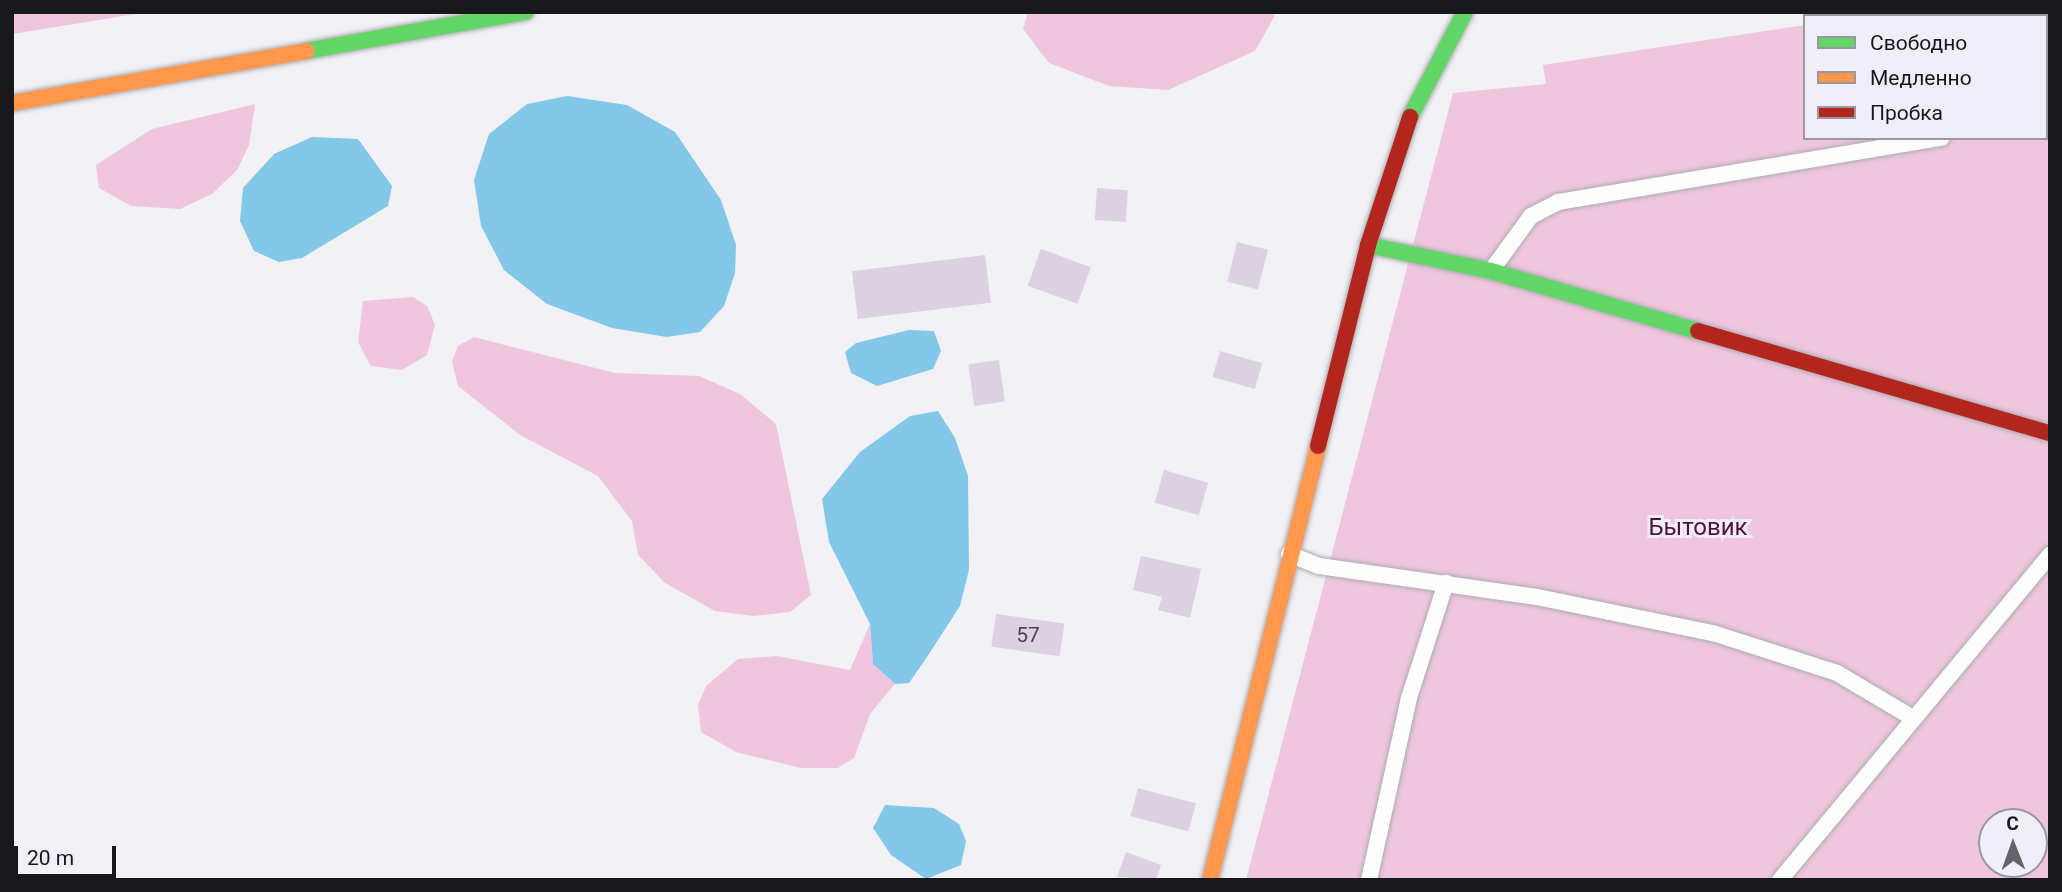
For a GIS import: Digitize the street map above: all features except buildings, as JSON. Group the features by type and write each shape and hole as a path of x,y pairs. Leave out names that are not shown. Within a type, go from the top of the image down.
{"street":[{"path":"12,103 526,12"},
{"path":"1210,880 1287,553 1368,245 1405,126 1465,12"},
{"path":"1368,245 1491,271 2050,433"}],"lane":[{"path":"1491,271 1531,216 1558,202 1930,140"},
{"path":"1287,553 1319,566 1446,583 1713,633 1837,673 1911,717"},
{"path":"1780,880 1911,717 2050,555"},
{"path":"1369,880 1409,698 1446,583"}],"green space":[{"path":"12,12 148,12 12,34"},
{"path":"1028,12 1274,12 1274,17 1255,51 1168,90 1109,86 1049,63 1023,29"},
{"name":"Бытовик","path":"2050,12 2050,880 1246,880 1453,93 1546,84 1543,65 1803,25 1803,140 2048,140 2048,14 1878,14"},
{"path":"255,104 249,145 237,170 212,194 180,209 131,206 99,188 96,165 152,129"},
{"path":"413,297 427,306 435,325 427,355 402,370 371,366 358,342 363,301"},
{"path":"474,337 615,373 699,376 740,394 776,424 811,595 790,612 753,616 715,611 665,583 638,555 632,521 598,476 520,435 458,386 452,362 458,346"},
{"path":"870,624 873,664 895,684 870,714 854,758 838,768 801,768 736,752 701,732 698,705 706,686 738,659 777,656 850,670"}],"water":[{"path":"567,96 627,105 675,132 721,200 736,245 735,273 724,306 700,332 667,337 612,328 547,304 504,270 481,226 474,180 489,134 527,104"},
{"path":"312,137 358,139 392,186 388,206 302,258 279,262 254,251 240,221 243,188 274,154"},
{"path":"909,330 934,331 941,351 933,369 877,386 851,373 845,352 856,343"},
{"path":"938,411 955,438 968,476 969,570 960,606 927,657 909,683 895,684 873,664 870,624 829,542 822,499 860,452 910,416"},
{"path":"885,805 934,808 959,824 966,841 961,865 926,879 891,855 873,828"}],"traffic: fast":[{"path":"306,51 526,12"},
{"path":"1410,117 1465,12"},
{"path":"1368,245 1491,271 1698,331"}],"traffic: slow":[{"path":"12,103 306,51"},
{"path":"1210,880 1318,446"}],"traffic: jam":[{"path":"1318,446 1368,245 1410,117"},
{"path":"1698,331 2050,433"}]}
